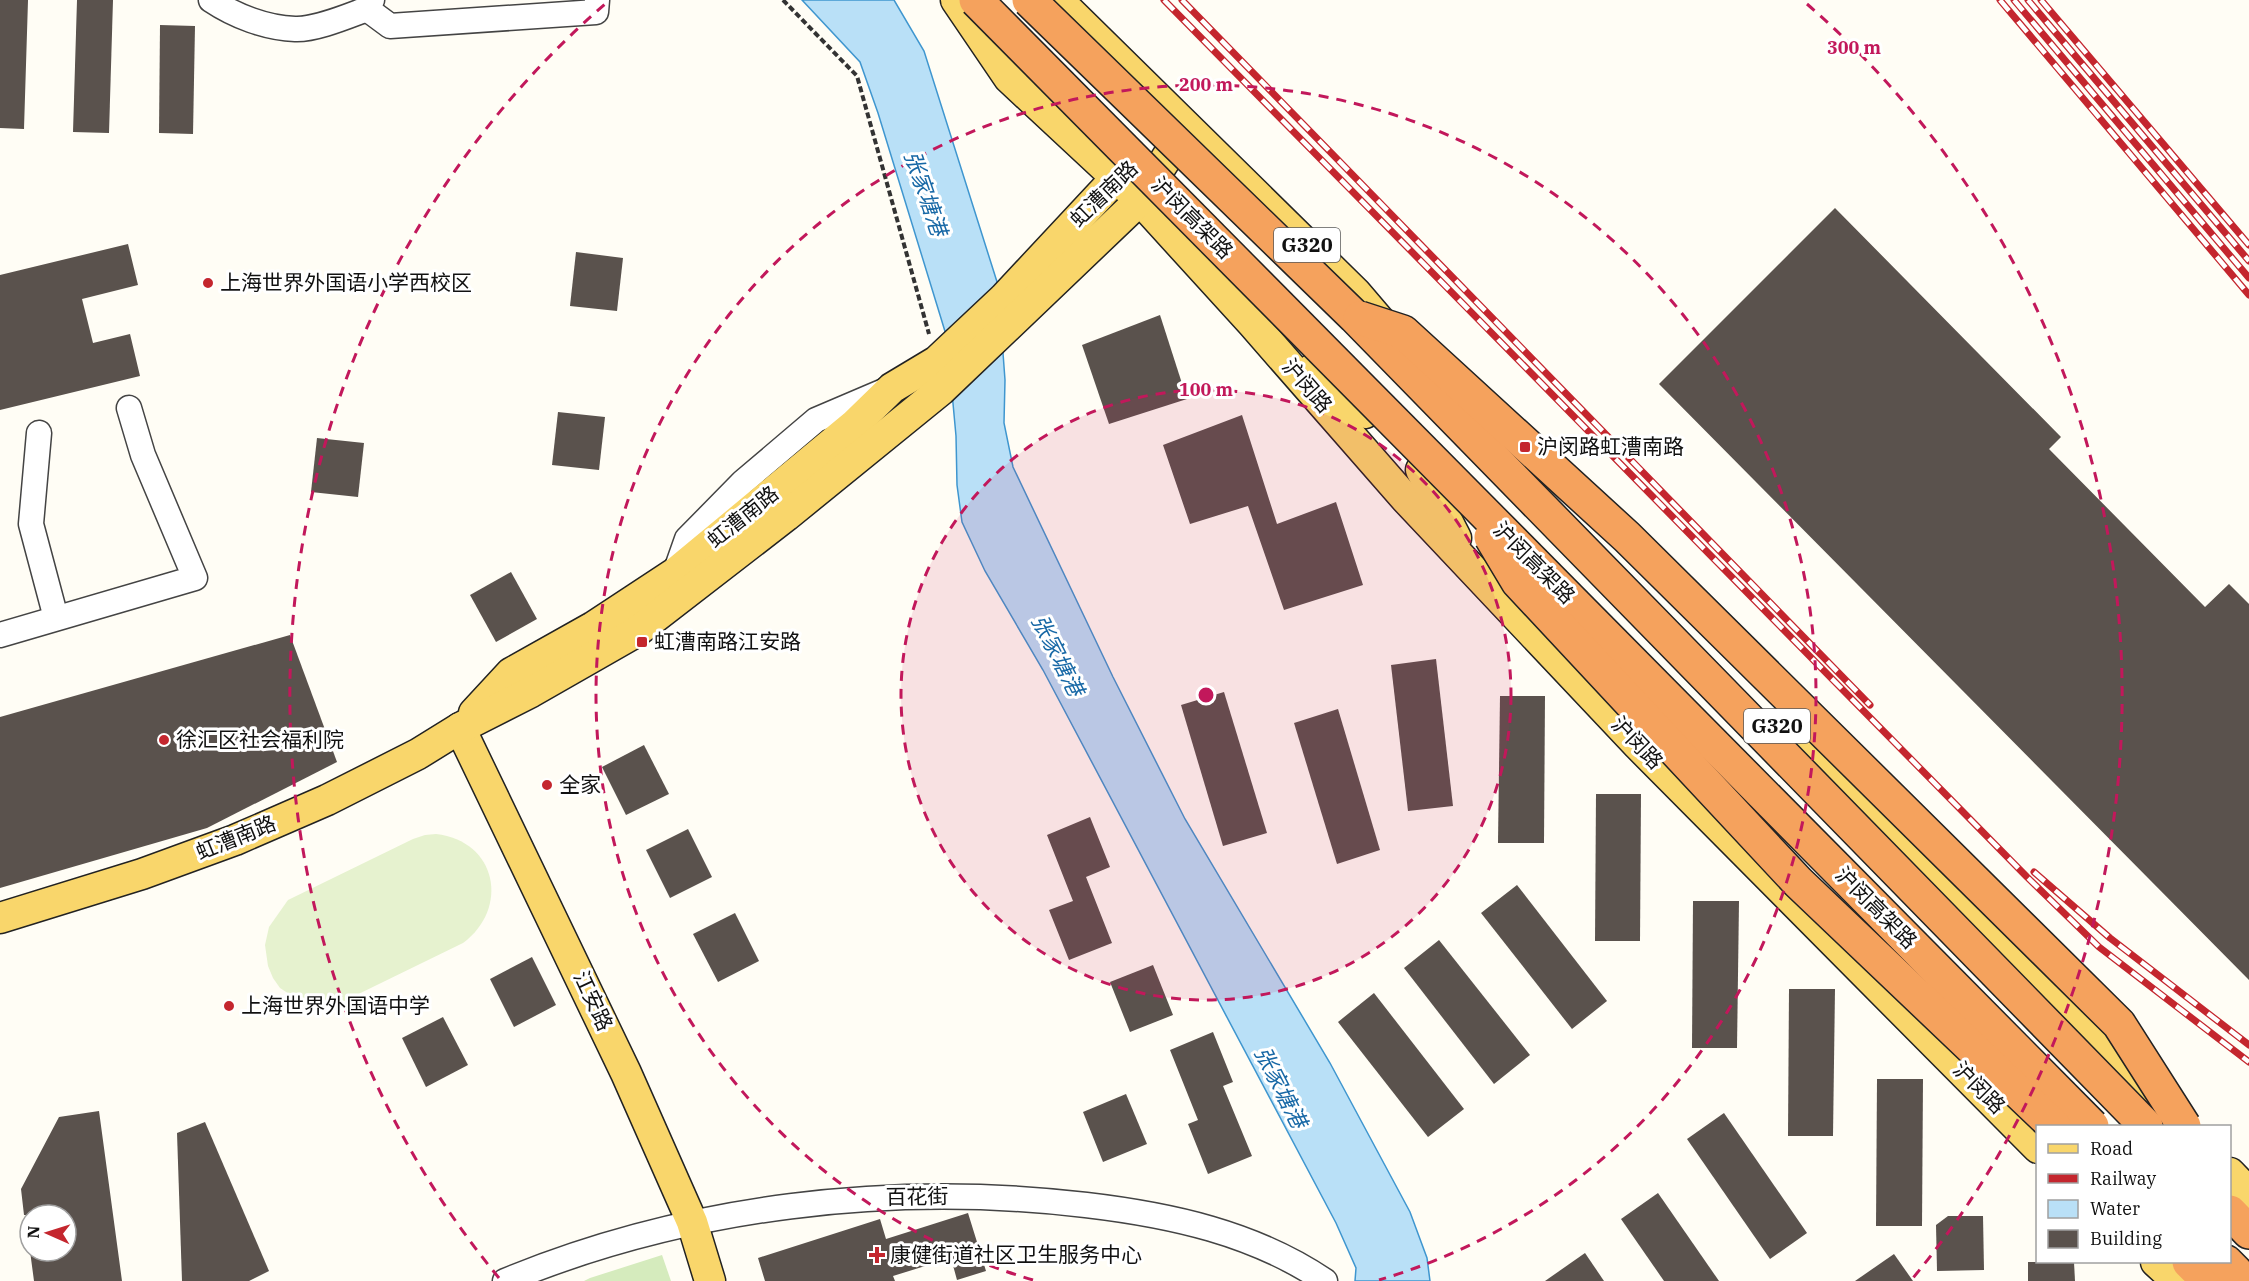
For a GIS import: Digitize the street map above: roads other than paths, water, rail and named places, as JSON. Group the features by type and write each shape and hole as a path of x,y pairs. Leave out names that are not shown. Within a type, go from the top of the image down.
{"highway":[{"name":"沪闵高架路","path":"976,0 1463,492 2078,1125"},
{"name":"沪闵高架路","path":"1027,0 1355,317 2145,1125"},
{"path":"1355,317 1403,332 1627,537 2119,1024 2183,1125"},
{"path":"2231,1214 2249,1232"},
{"path":"2190,1263 2208,1281"},
{"path":"2227,1263 2246,1281"}],"main road":[{"name":"沪闵路","path":"958,0 1009,78 1123,172 2078,1125"},
{"path":"1027,0 1166,149 1341,311 1421,369"},
{"name":"G320","path":"1058,0 1356,293 1421,369 1512,463 2134,1081 2183,1125"},
{"name":"虹漕南路","path":"460,728 511,673 593,627 675,573 830,445 892,388 937,361 1007,311 1145,194 1166,149 1186,127"},
{"name":"虹漕南路","path":"0,918 142,874 236,840 327,800 418,754 460,728 531,692 636,632 786,516 941,390 1123,172 1166,149"},
{"name":"沪闵路","path":"1145,194 1252,323 1405,498 1638,745 2036,1147"},
{"name":"沪闵路","path":"1252,323 1365,413"},
{"path":"1421,470 1471,568"},
{"name":"江安路","path":"460,728 595,1006 692,1222 710,1281"},
{"path":"2134,1081 2163,1125"},
{"path":"2231,1175 2249,1193"},
{"path":"2231,1204 2249,1224"},
{"path":"2157,1263 2177,1281"},
{"path":"2219,1263 2237,1281"}],"street":[{"path":"212,0 228,11 259,22 296,29 331,22 370,5 390,26 596,12 597,0"},
{"path":"0,635 195,578 143,455 129,408"},
{"path":"39,433 31,524 56,618"},
{"name":"百花街","path":"505,1281 573,1257 692,1222 810,1204 891,1197 967,1196 1041,1200 1165,1217 1261,1245 1298,1262 1326,1281"}],"water":[{"name":"张家塘港","path":"802,0 894,0 924,51 998,285 1005,380 1004,423 1013,467 1113,677 1185,819 1330,1063 1410,1212 1427,1258 1430,1281 1355,1281 1356,1268 1336,1223 1043,670 985,571 962,522 957,485 956,436 947,338 878,113 860,62"}],"railway":[{"path":"1164,0 2027,877 2099,947 2249,1062"},
{"path":"1182,0 1870,705"},
{"path":"2000,0 2249,295"},
{"path":"2014,0 2249,278"},
{"path":"2028,0 2249,261"},
{"path":"2041,0 2249,245"},
{"path":"2034,872 2110,938 2249,1045"}],"place":[{"name":"上海世界外国语小学西校区","path":"208,283"},
{"name":"沪闵路虹漕南路","path":"1525,447"},
{"name":"虹漕南路江安路","path":"642,642"},
{"name":"徐汇区社会福利院","path":"164,740"},
{"name":"全家","path":"547,785"},
{"name":"上海世界外国语中学","path":"229,1006"},
{"name":"康健街道社区卫生服务中心","path":"877,1255"}]}
